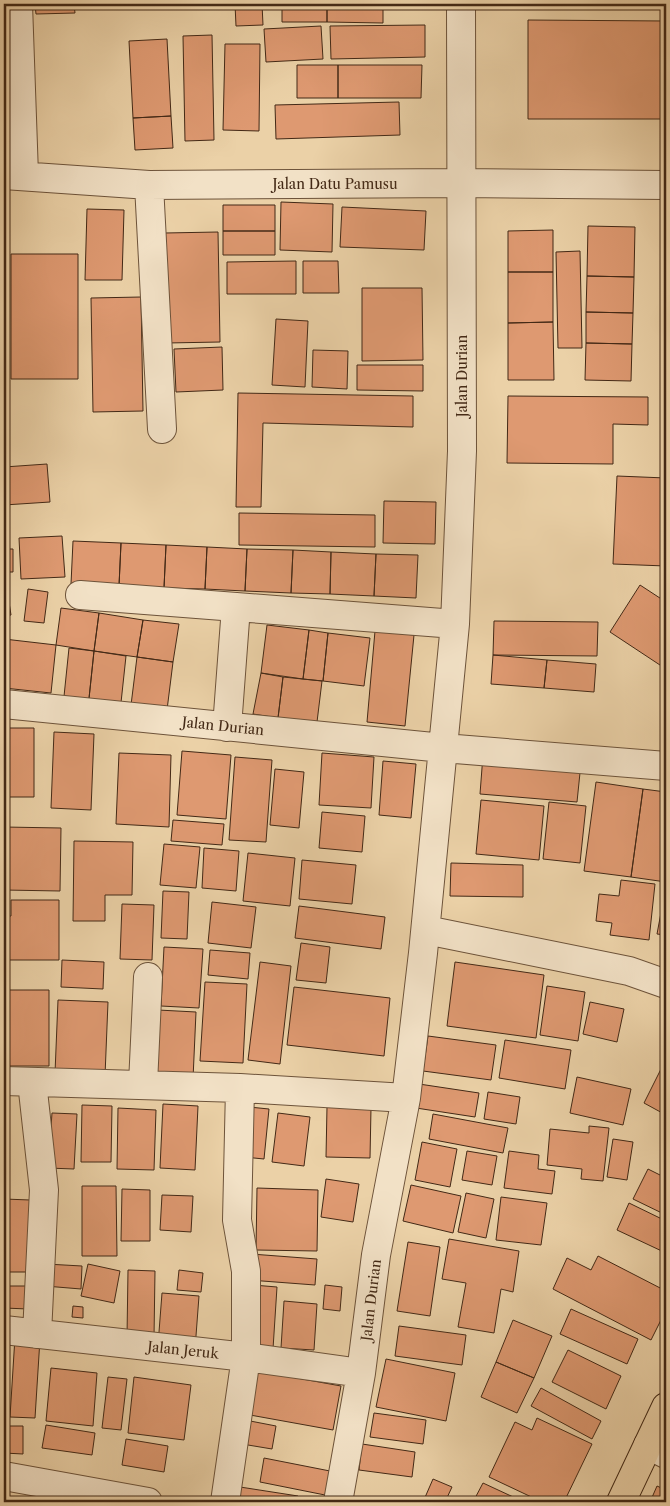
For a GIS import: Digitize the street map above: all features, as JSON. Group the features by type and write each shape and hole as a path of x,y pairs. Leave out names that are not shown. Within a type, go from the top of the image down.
{"highway":[{"path":"621,1502 657,1449 666,1407"}],"street":[{"path":"14,175 18,4"},
{"name":"Jalan Durian","path":"338,1502 361,1373 376,1255 406,1098 426,930 455,624 462,451 461,4"},
{"name":"Jalan Datu Pamusu","path":"14,175 149,185 460,183 666,185"},
{"path":"149,185 162,429"},
{"path":"80,595 455,624"},
{"path":"227,727 236,607"},
{"name":"Jalan Durian","path":"4,704 443,748"},
{"path":"443,748 666,766"},
{"path":"426,930 629,971 666,984"},
{"path":"143,1084 148,977"},
{"path":"4,1081 240,1088 406,1098"},
{"path":"32,1082 44,1190 37,1334"},
{"path":"225,1502 246,1357 246,1270 237,1220 240,1088"},
{"name":"Jalan Jeruk","path":"4,1330 246,1357 361,1373"},
{"path":"4,1476 148,1502"}],"building":[{"path":"35,4 74,4 75,13 36,14"},
{"path":"235,4 262,4 263,25 236,26"},
{"path":"282,4 327,4 327,22 282,22"},
{"path":"327,4 383,4 383,23 327,22"},
{"path":"528,20 666,21 666,119 528,119"},
{"path":"425,25 425,57 331,59 330,26"},
{"path":"321,26 323,59 266,62 264,29"},
{"path":"212,35 214,140 185,141 183,36"},
{"path":"167,39 171,116 133,118 129,41"},
{"path":"225,44 260,44 259,131 223,130"},
{"path":"297,65 338,65 338,98 297,98"},
{"path":"338,65 422,65 421,98 338,98"},
{"path":"399,102 400,135 276,139 275,105"},
{"path":"171,116 173,148 135,150 133,118"},
{"path":"281,202 333,204 332,252 280,250"},
{"path":"223,205 275,205 275,231 223,231"},
{"path":"342,207 426,211 424,250 340,247"},
{"path":"87,209 124,210 122,280 85,280"},
{"path":"588,226 635,227 634,277 587,276"},
{"path":"553,230 553,272 508,272 508,231"},
{"path":"223,231 275,231 275,255 223,255"},
{"path":"218,232 220,342 167,343 165,233"},
{"path":"580,251 582,348 558,348 556,252"},
{"path":"11,254 78,254 78,379 11,379"},
{"path":"296,261 296,294 227,294 227,262"},
{"path":"303,261 338,261 339,293 303,293"},
{"path":"508,272 553,272 553,322 508,323"},
{"path":"587,276 634,277 633,313 586,312"},
{"path":"362,288 422,288 423,360 362,361"},
{"path":"141,297 143,411 93,412 91,298"},
{"path":"586,312 633,313 632,344 586,343"},
{"path":"276,319 308,321 305,387 272,385"},
{"path":"553,322 554,380 508,380 508,323"},
{"path":"586,343 632,344 631,381 585,380"},
{"path":"222,347 223,390 176,392 174,349"},
{"path":"313,350 348,351 347,389 312,387"},
{"path":"357,365 423,365 423,391 357,390"},
{"path":"238,393 413,396 413,427 263,423 261,507 236,507"},
{"path":"508,396 648,397 648,425 613,424 613,464 507,463"},
{"path":"47,464 50,502 4,505 4,467"},
{"path":"617,476 666,478 666,566 613,564"},
{"path":"384,501 436,502 435,544 383,543"},
{"path":"239,513 375,515 375,547 239,545"},
{"path":"62,536 65,577 21,579 19,538"},
{"path":"73,541 121,543 119,586 71,584"},
{"path":"121,543 166,545 164,588 119,586"},
{"path":"166,545 207,547 205,589 164,588"},
{"path":"207,547 247,549 245,591 205,589"},
{"path":"4,549 13,549 13,572 4,572"},
{"path":"247,549 293,550 291,593 245,591"},
{"path":"293,550 331,552 330,594 291,593"},
{"path":"331,552 376,554 374,596 330,594"},
{"path":"376,554 418,555 416,598 374,596"},
{"path":"6,583 11,615 4,616 4,584"},
{"path":"640,585 666,602 666,669 610,632"},
{"path":"28,589 48,592 44,623 24,621"},
{"path":"61,608 99,613 94,651 56,645"},
{"path":"99,613 143,620 137,657 94,651"},
{"path":"143,620 179,624 173,662 137,657"},
{"path":"494,621 598,622 597,656 493,655"},
{"path":"267,625 309,630 303,679 261,673"},
{"path":"309,630 328,633 323,681 303,679"},
{"path":"375,631 414,635 405,726 367,722"},
{"path":"328,633 370,638 364,686 323,681"},
{"path":"4,639 56,645 51,693 4,688"},
{"path":"69,648 94,651 88,708 63,706"},
{"path":"94,651 126,656 120,712 88,708"},
{"path":"493,655 547,660 544,688 491,684"},
{"path":"137,657 173,662 167,710 131,705"},
{"path":"547,660 596,664 594,692 544,688"},
{"path":"261,673 283,677 278,718 253,714"},
{"path":"283,677 322,681 317,722 278,718"},
{"path":"8,728 34,728 34,797 8,797"},
{"path":"54,732 94,734 91,810 51,808"},
{"path":"182,751 231,755 226,819 177,815"},
{"path":"119,753 171,755 169,827 116,824"},
{"path":"322,753 374,757 371,808 319,805"},
{"path":"483,755 581,763 577,802 480,794"},
{"path":"235,757 272,760 266,842 229,840"},
{"path":"383,761 416,764 411,818 379,815"},
{"path":"275,769 304,772 299,828 270,825"},
{"path":"596,782 643,789 631,877 584,871"},
{"path":"643,789 666,792 666,882 631,877"},
{"path":"481,800 544,806 539,860 476,854"},
{"path":"549,802 586,806 580,863 543,859"},
{"path":"322,812 365,816 362,852 319,848"},
{"path":"173,820 224,824 222,845 171,841"},
{"path":"4,827 61,828 60,891 4,890"},
{"path":"74,841 133,842 132,895 105,895 105,921 73,921"},
{"path":"164,844 200,847 196,888 160,885"},
{"path":"204,848 239,851 236,891 202,888"},
{"path":"248,853 295,858 290,906 243,901"},
{"path":"302,860 356,865 352,904 299,899"},
{"path":"451,863 523,865 523,897 450,896"},
{"path":"621,880 655,884 649,940 610,935 612,923 596,921 599,894 619,896"},
{"path":"163,891 189,892 187,939 161,938"},
{"path":"11,900 59,900 59,960 4,960 4,916 11,916"},
{"path":"212,902 256,907 251,948 208,943"},
{"path":"663,902 666,903 666,935 657,934"},
{"path":"122,904 154,905 152,960 120,959"},
{"path":"299,906 385,917 381,949 295,938"},
{"path":"301,943 330,947 326,983 296,980"},
{"path":"164,947 203,949 199,1008 161,1006"},
{"path":"210,950 250,953 248,979 208,975"},
{"path":"62,960 104,962 103,989 61,987"},
{"path":"260,962 291,966 280,1064 248,1060"},
{"path":"455,962 544,975 536,1038 447,1026"},
{"path":"205,982 247,984 243,1063 200,1061"},
{"path":"547,986 585,992 578,1041 540,1035"},
{"path":"294,987 390,998 384,1056 287,1045"},
{"path":"4,990 49,990 49,1066 4,1066"},
{"path":"58,1000 108,1002 105,1076 55,1073"},
{"path":"590,1002 624,1009 617,1042 583,1034"},
{"path":"158,1010 196,1012 193,1079 155,1076"},
{"path":"428,1036 496,1045 491,1080 423,1071"},
{"path":"505,1040 571,1050 565,1089 499,1078"},
{"path":"666,1059 666,1115 644,1103"},
{"path":"577,1077 631,1089 623,1125 570,1113"},
{"path":"419,1084 479,1093 475,1117 416,1108"},
{"path":"488,1092 520,1097 516,1124 484,1119"},
{"path":"163,1104 198,1106 195,1170 160,1168"},
{"path":"82,1105 112,1106 111,1162 81,1162"},
{"path":"249,1107 269,1109 264,1159 244,1157"},
{"path":"327,1107 371,1108 370,1158 326,1157"},
{"path":"118,1108 156,1110 154,1170 117,1169"},
{"path":"52,1113 77,1114 74,1169 48,1168"},
{"path":"278,1113 310,1117 304,1166 272,1162"},
{"path":"433,1114 508,1128 503,1153 429,1139"},
{"path":"589,1126 609,1128 603,1181 581,1179 582,1169 547,1165 550,1129 589,1133"},
{"path":"613,1139 633,1142 627,1180 607,1177"},
{"path":"422,1142 457,1149 450,1187 415,1180"},
{"path":"467,1151 497,1156 492,1185 462,1180"},
{"path":"509,1151 539,1155 538,1169 555,1171 552,1194 504,1188"},
{"path":"648,1169 666,1178 666,1215 633,1199"},
{"path":"326,1179 359,1184 353,1222 321,1217"},
{"path":"411,1185 461,1196 453,1233 403,1221"},
{"path":"82,1186 116,1186 117,1256 82,1256"},
{"path":"257,1188 318,1190 317,1251 256,1250"},
{"path":"122,1189 150,1190 150,1241 121,1241"},
{"path":"466,1193 494,1199 486,1238 458,1232"},
{"path":"162,1195 193,1196 191,1232 160,1230"},
{"path":"501,1197 547,1203 541,1245 496,1240"},
{"path":"4,1199 30,1200 30,1272 4,1272"},
{"path":"629,1203 666,1221 666,1253 617,1230"},
{"path":"449,1239 519,1251 513,1292 501,1289 494,1333 458,1327 466,1283 442,1279"},
{"path":"408,1242 440,1247 430,1316 397,1311"},
{"path":"251,1254 317,1259 315,1285 249,1280"},
{"path":"598,1256 666,1291 666,1310 651,1340 553,1289 567,1258 591,1270"},
{"path":"46,1264 82,1266 81,1289 45,1286"},
{"path":"88,1264 120,1271 114,1303 81,1296"},
{"path":"128,1270 155,1271 154,1337 127,1337"},
{"path":"179,1270 203,1273 201,1292 177,1290"},
{"path":"253,1285 277,1287 273,1349 249,1347"},
{"path":"325,1285 342,1287 340,1311 323,1309"},
{"path":"4,1286 28,1286 28,1309 4,1308"},
{"path":"162,1293 199,1296 195,1349 158,1345"},
{"path":"284,1301 317,1304 314,1350 281,1348"},
{"path":"73,1306 83,1307 83,1318 72,1317"},
{"path":"571,1309 638,1339 627,1364 560,1334"},
{"path":"513,1320 552,1336 534,1378 496,1362"},
{"path":"399,1326 466,1335 462,1365 395,1356"},
{"path":"15,1337 40,1339 35,1418 10,1417"},
{"path":"4,1348 7,1348 4,1375"},
{"path":"568,1350 621,1376 606,1409 552,1382"},
{"path":"386,1359 455,1373 446,1421 376,1407"},
{"path":"496,1362 534,1378 517,1413 481,1397"},
{"path":"51,1368 97,1373 93,1426 46,1421"},
{"path":"258,1371 341,1386 333,1430 250,1415"},
{"path":"108,1377 127,1379 121,1430 102,1428"},
{"path":"134,1377 191,1385 184,1440 128,1433"},
{"path":"541,1388 601,1421 592,1439 531,1406"},
{"path":"374,1413 426,1420 423,1444 370,1437"},
{"path":"537,1418 592,1444 564,1502 542,1502 489,1477 515,1422 532,1430"},
{"path":"245,1420 276,1426 272,1449 242,1444"},
{"path":"46,1425 95,1433 92,1455 42,1448"},
{"path":"4,1426 23,1426 23,1454 4,1453"},
{"path":"126,1439 168,1446 164,1472 122,1465"},
{"path":"362,1444 415,1452 412,1477 359,1470"},
{"path":"264,1458 330,1471 325,1495 260,1482"},
{"path":"433,1479 452,1487 445,1502 423,1502"},
{"path":"483,1483 524,1502 473,1502"},
{"path":"657,1486 666,1490 666,1502 650,1502"},
{"path":"240,1487 298,1496 297,1502 238,1502"}]}
